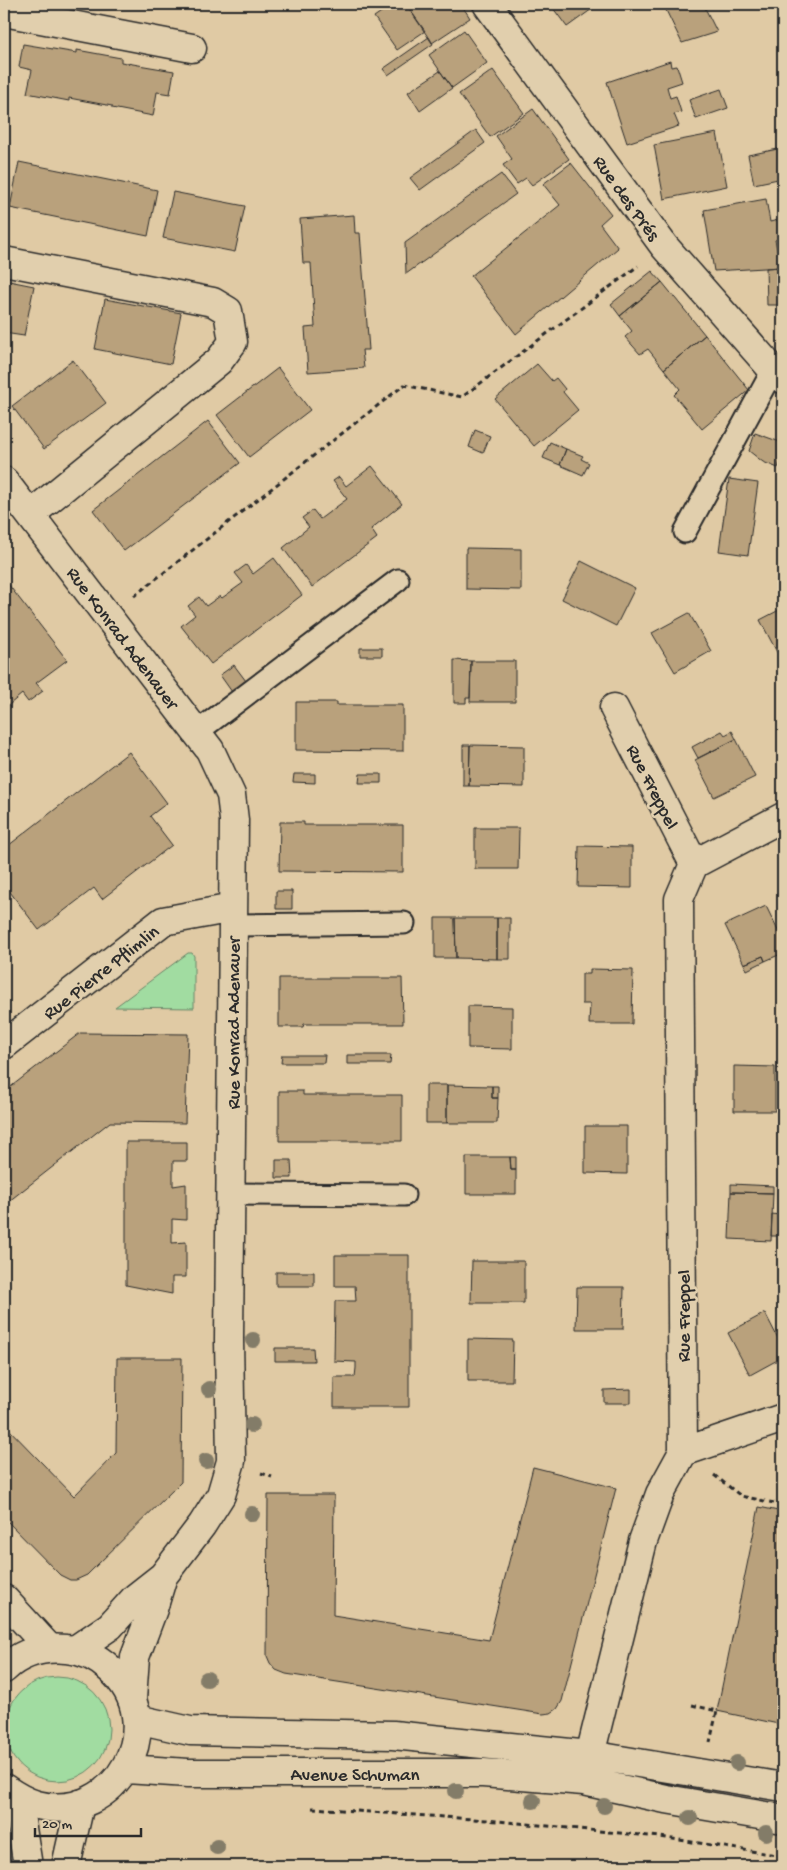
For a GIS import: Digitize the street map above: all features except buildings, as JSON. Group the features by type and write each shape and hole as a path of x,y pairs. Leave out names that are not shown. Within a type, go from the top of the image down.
{"street":[{"name":"Rue des Prés","path":"487,4 664,246 778,374"},
{"path":"4,12 192,48"},
{"path":"4,261 213,302 228,311 233,342 219,361 30,515"},
{"name":"Rue Konrad Adenauer","path":"4,481 210,750 231,795 234,820 229,1339 231,1461 221,1495 202,1525 163,1576 135,1598 110,1626 62,1649 29,1652 11,1662 4,1669"},
{"name":"Rue Freppel","path":"614,708 694,864 679,899 684,1452"},
{"path":"694,864 783,817"},
{"name":"Rue Pierre Pflimlin","path":"4,1045 163,921 233,916"},
{"path":"584,1781 643,1542 660,1494 684,1452 783,1418"},
{"name":"Rue Konrad Adenauer","path":"126,1769 135,1745 135,1657 163,1576"},
{"path":"4,1599 62,1649 99,1659 119,1676 134,1709"},
{"name":"Avenue Schuman","path":"134,1709 190,1730 393,1735 590,1755 783,1787"},
{"path":"10,1792 36,1805 58,1808 80,1804 98,1797 113,1785 126,1769"},
{"name":"Avenue Schuman","path":"126,1769 188,1773 483,1773 584,1781 666,1799 783,1819"},
{"path":"10,1792 28,1866"},
{"path":"66,1866 80,1804"}],"lane":[{"path":"685,532 778,374"},
{"path":"197,732 398,580"},
{"path":"233,916 404,923"},
{"path":"230,1194 404,1195"}],"path":[{"path":"108,616 404,385 462,397 664,246"},
{"path":"684,1452 741,1496 783,1505"},
{"path":"692,1705 717,1711 709,1748"},
{"path":"311,1808 487,1820 660,1837 783,1856"}],"green space":[{"path":"188,953 192,953 194,956 194,1008 115,1007"},
{"path":"57,1677 77,1681 94,1692 105,1709 109,1729 105,1749 94,1766 77,1777 57,1781 37,1777 20,1766 9,1749 5,1729 9,1709 20,1692 37,1681"}]}
